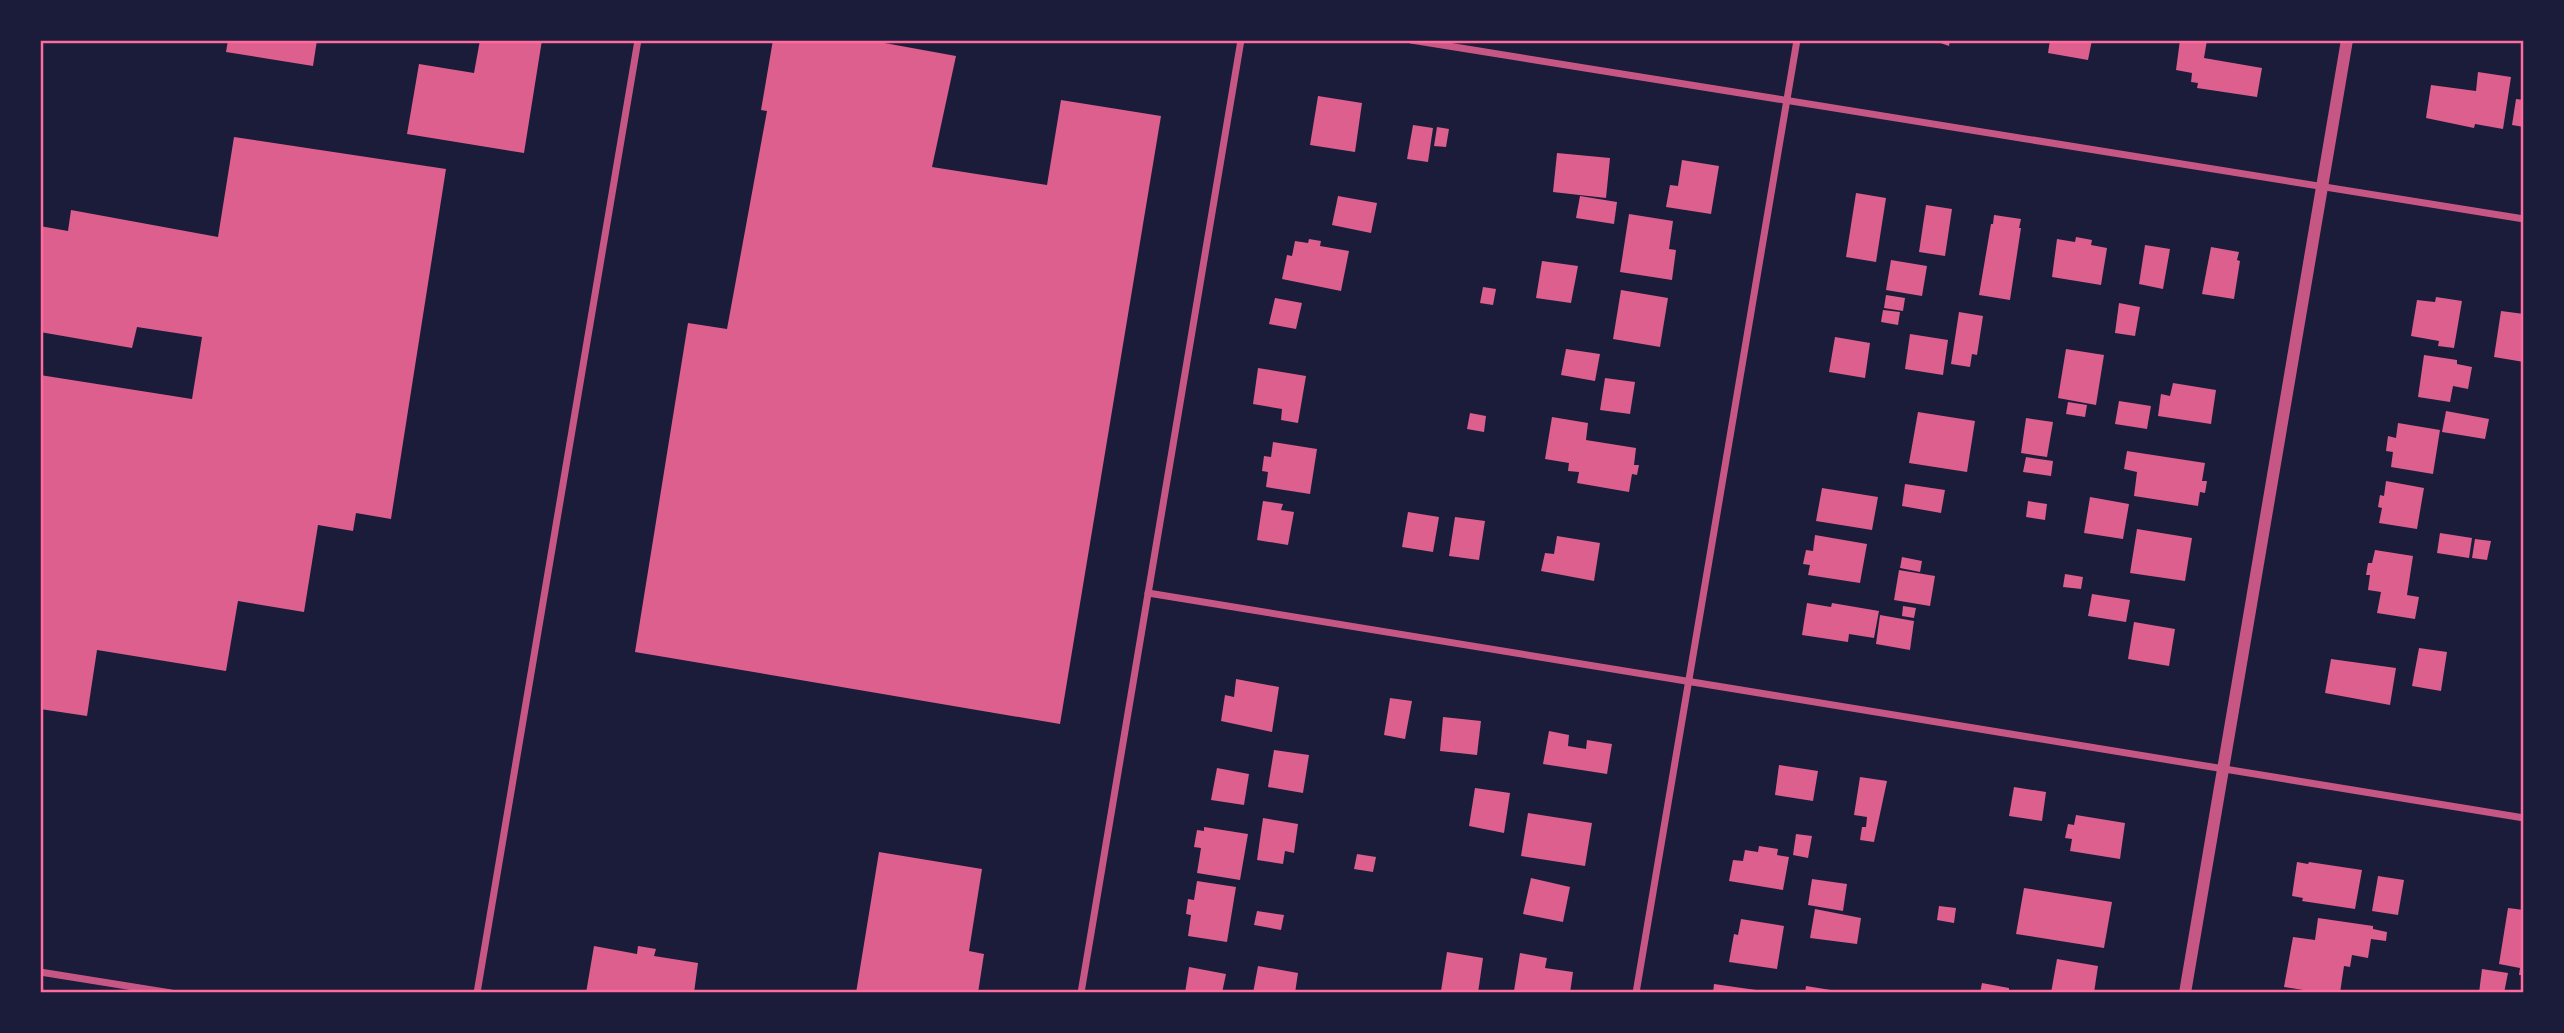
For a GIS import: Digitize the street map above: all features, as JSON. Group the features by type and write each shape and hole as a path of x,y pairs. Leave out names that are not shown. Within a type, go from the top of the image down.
{"street":[{"path":"477,993 638,40"},
{"path":"1081,993 1241,40"},
{"path":"1411,40 2524,219"},
{"path":"1636,993 1797,40"},
{"path":"2185,993 2347,40"},
{"path":"1148,593 2524,818"},
{"path":"40,972 172,993"}],"building":[{"path":"228,40 317,40 313,66 226,52"},
{"path":"480,40 542,40 524,153 407,134 419,64 474,73"},
{"path":"773,40 868,40 956,56 932,167 1047,185 1061,100 1161,116 1060,724 635,652 688,323 727,329 767,111 761,110"},
{"path":"1932,40 1950,40 1949,46"},
{"path":"2050,40 2092,40 2088,60 2048,53"},
{"path":"2180,40 2207,40 2204,58 2262,68 2257,97 2197,88 2198,83 2191,82 2192,73 2176,70"},
{"path":"2478,72 2511,77 2503,129 2475,124 2474,128 2426,118 2431,85 2476,91"},
{"path":"1318,96 1362,103 1355,152 1310,145"},
{"path":"2516,99 2524,100 2524,127 2512,125"},
{"path":"1413,125 1433,128 1428,162 1407,159"},
{"path":"1437,127 1449,129 1446,147 1434,146"},
{"path":"234,137 446,169 391,519 356,513 353,531 318,525 304,612 238,601 226,671 97,650 87,716 40,709 40,375 192,399 202,337 137,327 132,348 40,332 40,226 68,231 71,210 218,237"},
{"path":"1557,153 1610,158 1606,198 1553,192"},
{"path":"1682,160 1719,166 1711,214 1666,207 1670,185 1678,186"},
{"path":"1856,193 1886,198 1876,262 1846,257"},
{"path":"1338,196 1377,203 1371,233 1332,225"},
{"path":"1580,196 1617,202 1614,224 1576,218"},
{"path":"1926,205 1952,209 1945,256 1919,252"},
{"path":"1629,214 1673,221 1669,249 1676,250 1672,280 1620,272"},
{"path":"1994,215 2021,219 2010,300 1979,295"},
{"path":"2076,237 2092,240 2091,245 2107,248 2101,285 2052,277 2057,239 2075,242"},
{"path":"1309,239 1321,241 1320,246 1349,251 1341,291 1282,279 1287,255 1292,256 1295,241 1308,243"},
{"path":"2145,245 2170,249 2163,289 2139,284"},
{"path":"2211,247 2239,252 2234,299 2202,294"},
{"path":"1891,260 1927,266 1922,296 1886,290"},
{"path":"1542,261 1578,266 1571,303 1536,298"},
{"path":"1483,287 1496,289 1493,305 1480,303"},
{"path":"1621,290 1668,298 1660,347 1613,339"},
{"path":"1886,295 1905,298 1903,311 1884,308"},
{"path":"2436,297 2462,301 2454,348 2438,346 2439,341 2411,336 2417,300 2435,302"},
{"path":"1275,298 1302,303 1296,329 1269,324"},
{"path":"2119,303 2140,307 2135,336 2115,333"},
{"path":"1883,310 1900,312 1898,325 1881,322"},
{"path":"2501,311 2524,314 2524,362 2494,357"},
{"path":"1959,312 1983,316 1977,355 1972,354 1970,367 1951,364"},
{"path":"1910,334 1948,340 1943,375 1905,369"},
{"path":"1835,337 1870,343 1865,378 1829,372"},
{"path":"1566,349 1600,354 1595,381 1561,375"},
{"path":"2066,349 2104,355 2096,405 2058,398"},
{"path":"2424,355 2457,360 2457,364 2472,367 2468,389 2453,386 2450,402 2418,397"},
{"path":"1258,368 1306,376 1298,423 1281,420 1282,409 1253,404"},
{"path":"1605,378 1635,382 1630,414 1600,410"},
{"path":"2173,383 2216,390 2211,424 2158,416 2161,394 2170,396"},
{"path":"2119,401 2151,406 2147,429 2115,424"},
{"path":"2068,402 2087,405 2085,417 2066,414"},
{"path":"2446,411 2489,419 2485,439 2442,432"},
{"path":"1918,412 1975,421 1967,472 1909,463"},
{"path":"1470,413 1486,416 1484,432 1467,429"},
{"path":"1552,417 1588,423 1586,440 1636,448 1634,465 1639,465 1637,475 1632,474 1629,492 1577,483 1579,472 1568,471 1569,463 1545,459"},
{"path":"2026,418 2053,422 2047,457 2021,453"},
{"path":"2398,423 2440,430 2433,474 2391,467 2393,452 2386,451 2388,436 2396,438"},
{"path":"1273,442 1317,449 1310,494 1266,487 1268,472 1262,471 1264,456 1271,457"},
{"path":"2127,451 2205,463 2202,481 2207,481 2205,493 2200,492 2198,506 2134,496 2137,472 2124,469"},
{"path":"2026,457 2053,461 2051,476 2023,472"},
{"path":"2386,481 2424,488 2417,529 2379,523 2382,508 2378,507 2380,495 2384,496"},
{"path":"1905,484 1945,490 1941,513 1902,506"},
{"path":"1822,488 1878,497 1872,530 1816,521"},
{"path":"2090,497 2129,504 2123,539 2084,533"},
{"path":"1263,501 1283,504 1281,510 1294,512 1288,545 1257,540"},
{"path":"2028,501 2047,504 2045,520 2026,517"},
{"path":"1408,512 1439,517 1433,552 1402,547"},
{"path":"1455,517 1485,521 1479,560 1449,556"},
{"path":"2137,529 2192,538 2185,581 2130,573"},
{"path":"2440,533 2472,538 2469,558 2437,553"},
{"path":"1815,535 1867,544 1860,583 1808,575 1810,565 1803,564 1806,550 1813,551"},
{"path":"1557,536 1600,543 1594,581 1541,571 1545,553 1554,554"},
{"path":"2475,539 2491,541 2487,560 2472,558"},
{"path":"2375,550 2413,556 2407,595 2419,597 2415,619 2377,613 2381,592 2368,590 2370,575 2366,575 2368,563 2372,563"},
{"path":"1902,557 1922,561 1920,572 1900,568"},
{"path":"1899,570 1935,576 1930,606 1894,600"},
{"path":"2065,574 2083,577 2081,589 2063,587"},
{"path":"2092,594 2130,600 2126,622 2088,616"},
{"path":"1807,603 1831,607 1832,603 1879,611 1874,638 1849,634 1848,642 1802,635"},
{"path":"1903,606 1916,608 1914,618 1902,616"},
{"path":"1880,615 1914,621 1910,650 1876,644"},
{"path":"2134,622 2175,629 2169,666 2128,659"},
{"path":"2419,648 2447,652 2441,691 2412,686"},
{"path":"2331,659 2396,668 2390,705 2325,693"},
{"path":"1236,679 1279,687 1272,732 1221,721 1225,695 1234,697"},
{"path":"1390,698 1412,701 1405,739 1384,735"},
{"path":"1443,717 1481,721 1477,755 1440,751"},
{"path":"1549,731 1569,735 1568,746 1586,749 1587,740 1612,744 1607,774 1543,764"},
{"path":"1274,750 1309,755 1303,793 1268,787"},
{"path":"1779,765 1818,771 1813,801 1775,795"},
{"path":"1217,768 1249,774 1244,805 1211,800"},
{"path":"1860,777 1887,781 1874,842 1860,840 1867,817 1854,815"},
{"path":"2014,787 2046,792 2042,821 2009,816"},
{"path":"1475,788 1510,793 1504,833 1469,826"},
{"path":"1528,813 1592,823 1585,866 1521,856"},
{"path":"2076,815 2125,823 2120,859 2070,851 2072,839 2065,838 2068,824 2074,825"},
{"path":"1263,818 1298,824 1294,853 1285,851 1283,864 1257,860"},
{"path":"1204,827 1248,834 1240,880 1197,873 1201,848 1194,847 1197,830 1204,831"},
{"path":"1796,834 1812,836 1808,858 1793,855"},
{"path":"1759,846 1778,849 1777,855 1789,857 1783,890 1729,881 1733,860 1743,861 1745,850 1758,852"},
{"path":"879,852 982,869 969,951 984,954 978,993 856,993"},
{"path":"1357,854 1376,857 1373,872 1354,869"},
{"path":"2297,862 2362,870 2355,909 2302,901 2303,898 2292,896"},
{"path":"2378,876 2404,880 2398,915 2372,911"},
{"path":"1531,878 1570,887 1563,922 1523,914"},
{"path":"1812,879 1847,884 1843,911 1808,905"},
{"path":"1197,881 1236,887 1227,942 1188,936 1191,915 1186,914 1188,899 1194,900"},
{"path":"2024,888 2112,902 2104,948 2016,934"},
{"path":"1939,906 1956,908 1954,923 1937,920"},
{"path":"2508,908 2524,910 2524,975 2519,975 2520,968 2499,964"},
{"path":"1815,909 1861,918 1857,944 1810,938"},
{"path":"1257,911 1284,915 1281,930 1254,925"},
{"path":"2318,918 2373,926 2373,929 2387,932 2386,941 2371,939 2368,958 2352,955 2350,967 2344,966 2340,993 2284,987 2293,937 2315,940"},
{"path":"1741,919 1784,926 1777,969 1729,962 1734,934 1738,935"},
{"path":"594,946 637,954 638,946 656,949 654,956 698,963 694,993 586,993"},
{"path":"1447,952 1483,958 1478,993 1441,991"},
{"path":"1520,953 1547,958 1545,968 1573,972 1570,993 1514,991"},
{"path":"2057,959 2098,966 2094,993 2051,993"},
{"path":"1258,966 1298,973 1295,993 1253,993"},
{"path":"1189,967 1226,974 1222,993 1185,993"},
{"path":"2482,969 2508,973 2504,993 2479,993"},
{"path":"1982,983 2009,988 2009,993 1980,993"},
{"path":"1714,984 1763,991 1763,993 1713,993"},
{"path":"1806,986 1837,991 1837,993 1805,993"}]}
